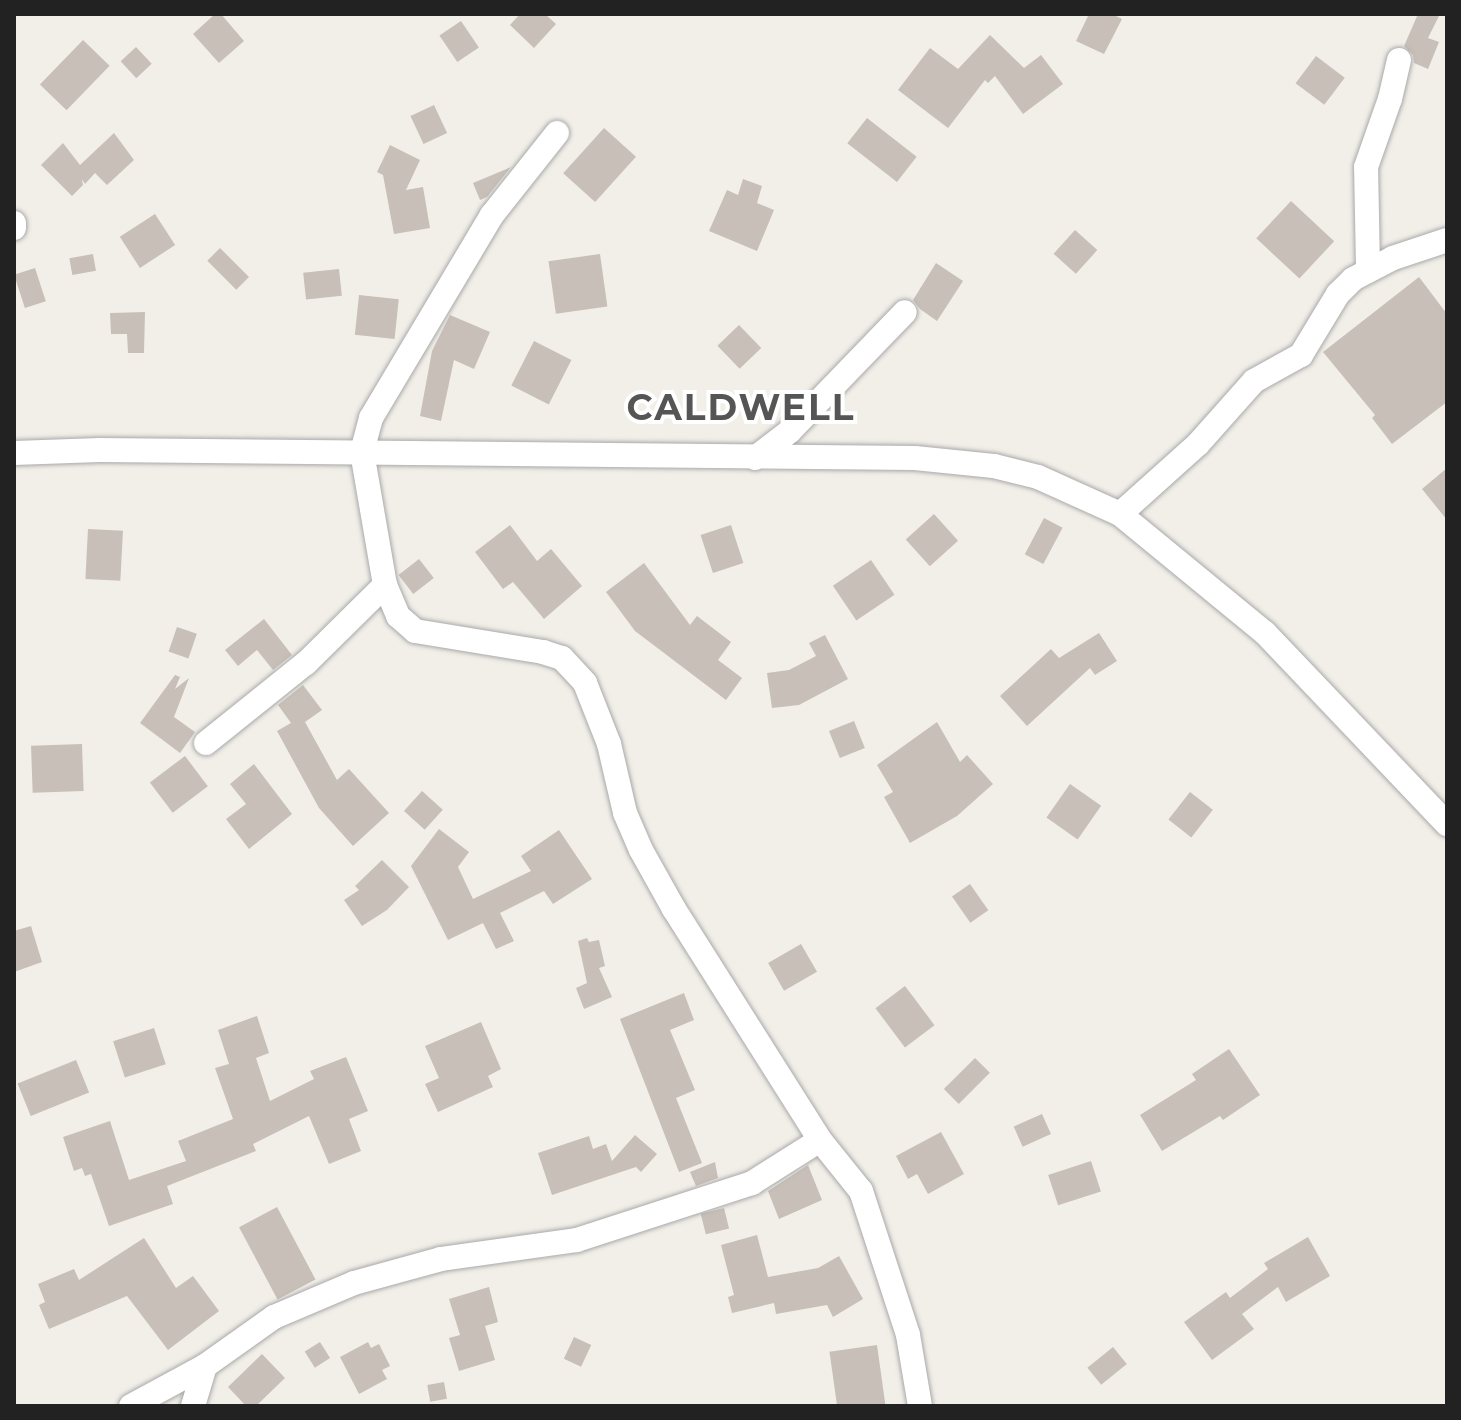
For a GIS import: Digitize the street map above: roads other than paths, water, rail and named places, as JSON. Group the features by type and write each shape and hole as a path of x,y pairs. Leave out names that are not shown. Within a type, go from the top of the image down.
{"street":[{"path":"1368,268 1366,167 1390,99 1399,60"},
{"path":"557,133 513,186 468,251 371,418 362,452 385,585 398,616 415,631 543,652 562,658 575,668 585,683 609,744 625,813 641,850 674,909 820,1140 861,1191 908,1335 920,1406"},
{"path":"1120,514 1198,444 1254,381 1301,355 1338,294 1368,268 1447,240"},
{"path":"755,458 790,431 905,312"},
{"path":"14,453 100,450 915,458 994,466 1038,477 1120,514 1265,633 1447,824"},
{"path":"206,743 306,663 385,585"},
{"path":"131,1406 205,1366 274,1317 354,1283 441,1259 577,1240 752,1183 820,1140"},
{"path":"193,1406 205,1366"}],"district":[{"name":"CALDWELL","path":"741,408"}]}
